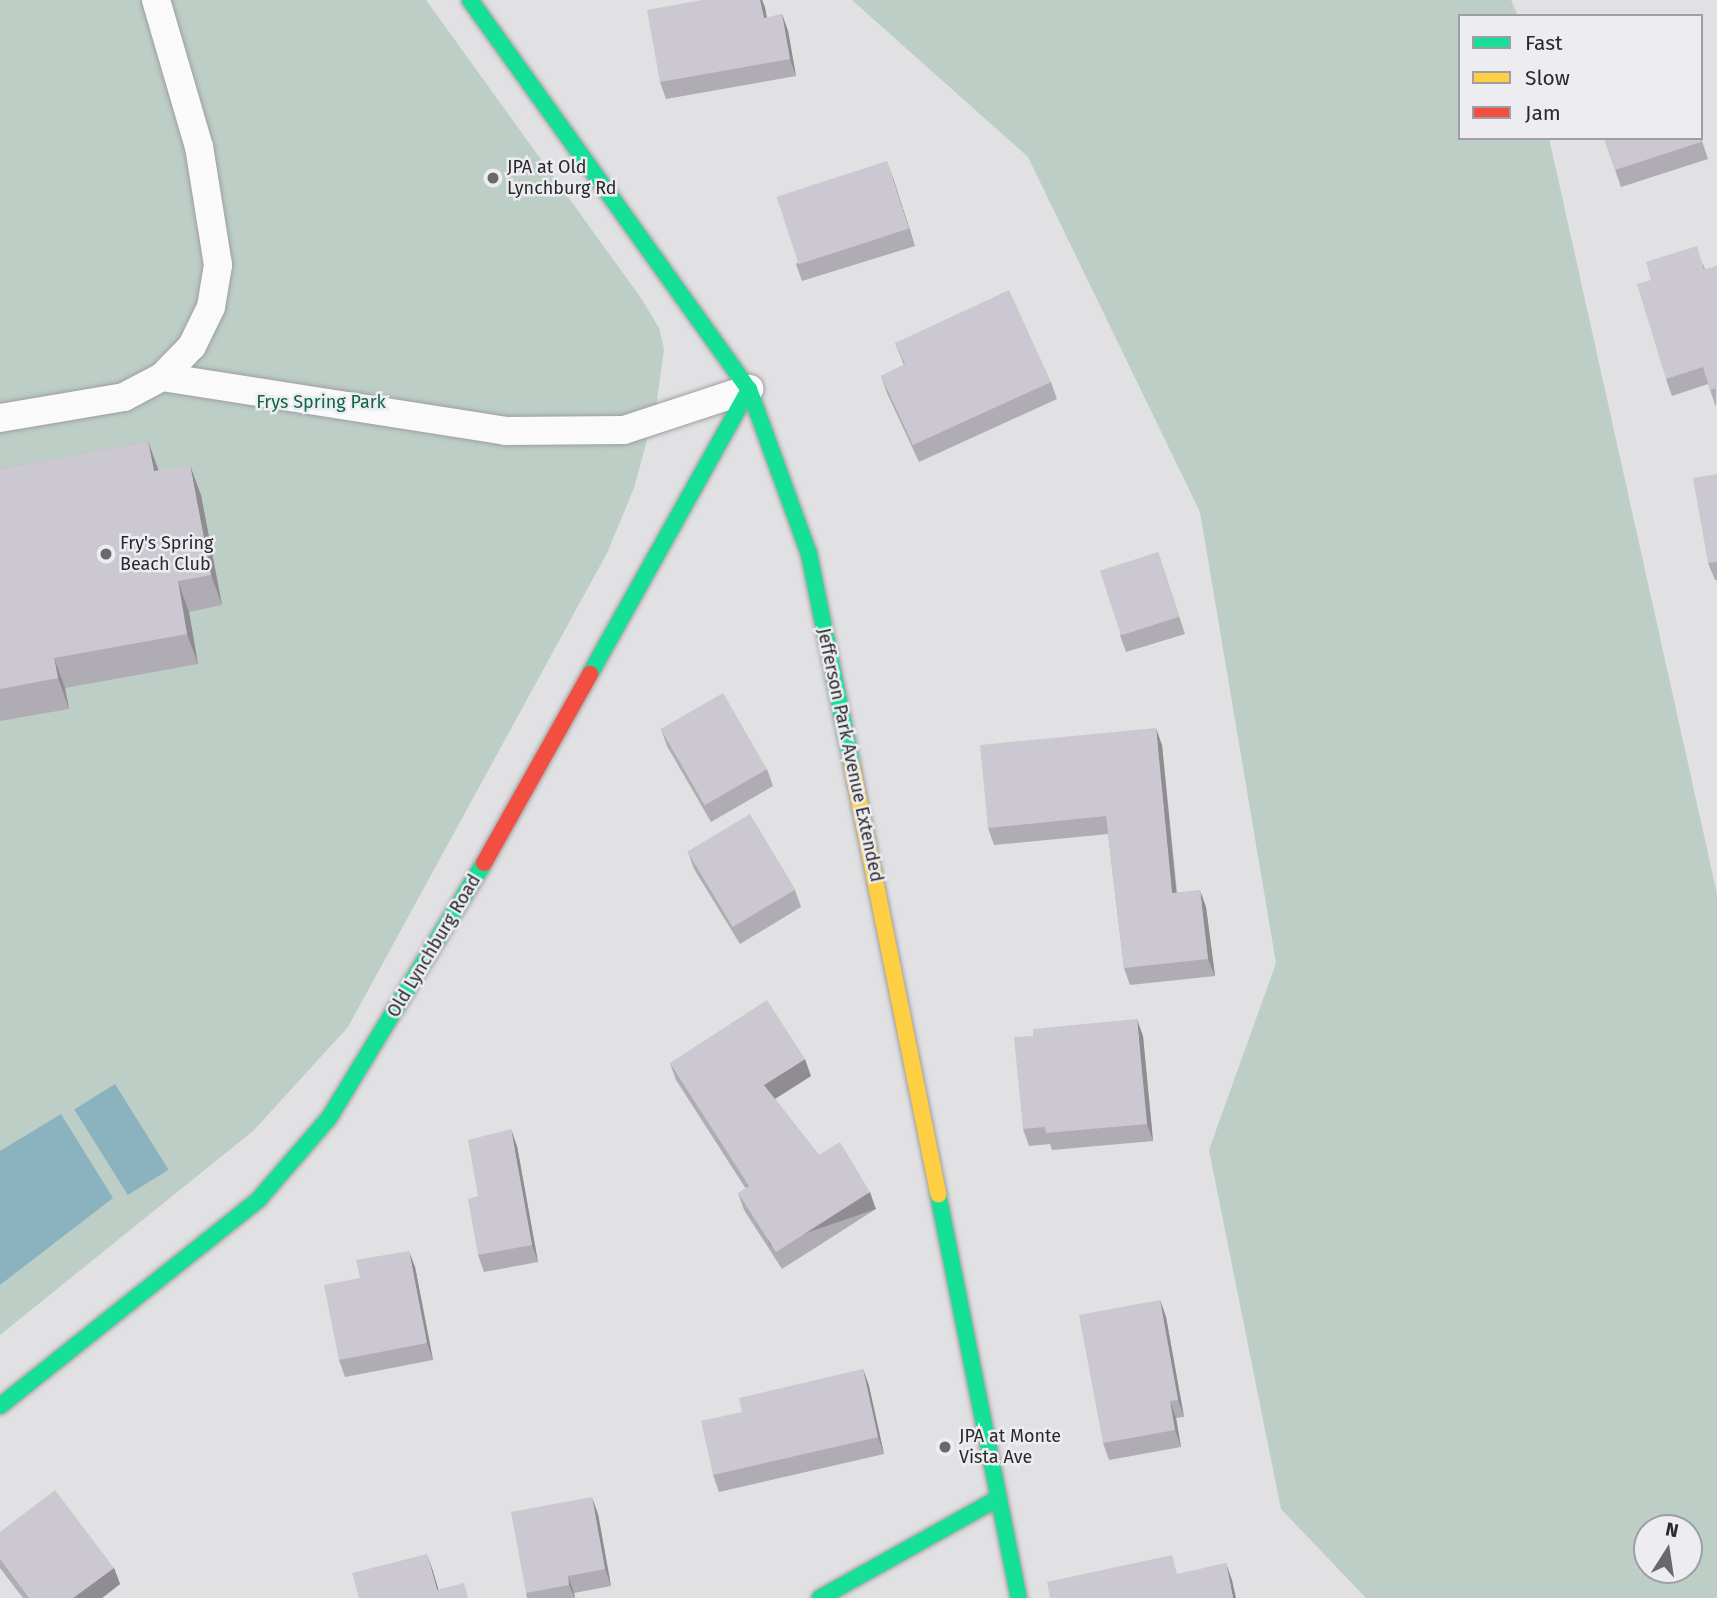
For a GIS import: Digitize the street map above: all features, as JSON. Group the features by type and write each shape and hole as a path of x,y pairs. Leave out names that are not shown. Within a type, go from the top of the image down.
{"street":[{"name":"Jefferson Park Avenue Extended","path":"470,0 748,389 809,554 1019,1598"},
{"name":"Old Lynchburg Road","path":"0,1406 259,1199 329,1118 442,938 748,389"},
{"path":"820,1598 999,1498"}],"lane":[{"path":"0,418 124,397 162,377 192,346 211,307 218,265 199,147 156,0"},
{"path":"162,377 506,431 624,430 748,389"}],"green space":[{"name":"Frys Spring Park","path":"0,0 426,0 641,298 659,328 664,349 656,407 634,488 607,553 348,1027 253,1131 0,1335"},
{"path":"852,0 1511,0 1517,14 1458,14 1458,140 1549,140 1717,894 1717,1598 1366,1598 1281,1509 1209,1150 1276,963 1200,512 1028,157"}],"water":[{"path":"115,1084 169,1170 128,1195 74,1109"},
{"path":"61,1114 113,1198 0,1285 0,1151"}],"building":[{"path":"702,0 760,0 764,18 782,14 790,59 660,82 647,10"},
{"path":"1605,140 1700,140 1701,142 1615,170"},
{"path":"887,161 909,229 799,264 777,197"},
{"path":"1697,246 1704,270 1717,266 1717,388 1710,390 1703,367 1666,379 1637,284 1651,280 1646,262"},
{"path":"1009,290 1051,382 913,445 881,376 905,364 895,343"},
{"name":"Fry's Spring Beach Club","path":"148,441 154,471 190,465 211,575 178,581 187,634 54,658 58,678 0,689 0,469"},
{"path":"1717,474 1717,562 1708,563 1693,478"},
{"path":"1158,552 1179,617 1121,636 1100,571"},
{"path":"723,693 767,769 705,805 661,729"},
{"path":"1156,728 1172,893 1200,890 1208,959 1124,968 1106,816 988,828 980,745"},
{"path":"750,814 795,889 733,927 687,852"},
{"path":"767,1000 805,1059 764,1085 819,1155 840,1142 870,1192 776,1252 738,1193 749,1186 670,1063"},
{"path":"1137,1019 1147,1124 1046,1133 1045,1127 1023,1129 1014,1037 1033,1036 1033,1029"},
{"path":"511,1129 532,1245 478,1255 468,1199 478,1196 468,1140"},
{"path":"409,1251 427,1343 339,1360 324,1285 360,1278 356,1260"},
{"path":"1160,1300 1178,1400 1170,1401 1175,1430 1103,1443 1079,1315"},
{"path":"863,1369 878,1437 713,1475 701,1421 742,1412 739,1398"},
{"path":"55,1490 114,1568 73,1598 29,1598 0,1559 0,1532"},
{"path":"592,1497 605,1569 568,1576 569,1585 526,1593 511,1512"},
{"path":"427,1554 437,1590 464,1583 468,1598 359,1598 352,1573"},
{"path":"1172,1555 1177,1574 1226,1563 1233,1598 1050,1598 1047,1582"}],"traffic: fast":[{"path":"470,0 749,389 809,554 852,766"},
{"path":"590,674 749,389"},
{"path":"0,1406 259,1199 329,1118 484,863"},
{"path":"938,1194 1019,1598"},
{"path":"820,1598 999,1498"}],"traffic: slow":[{"path":"852,766 938,1194"}],"traffic: jam":[{"path":"484,863 590,674"}],"place":[{"name":"JPA at Old Lynchburg Rd","path":"493,178"},
{"name":"Fry's Spring Beach Club","path":"106,554"},
{"name":"JPA at Monte Vista Ave","path":"945,1447"}]}
